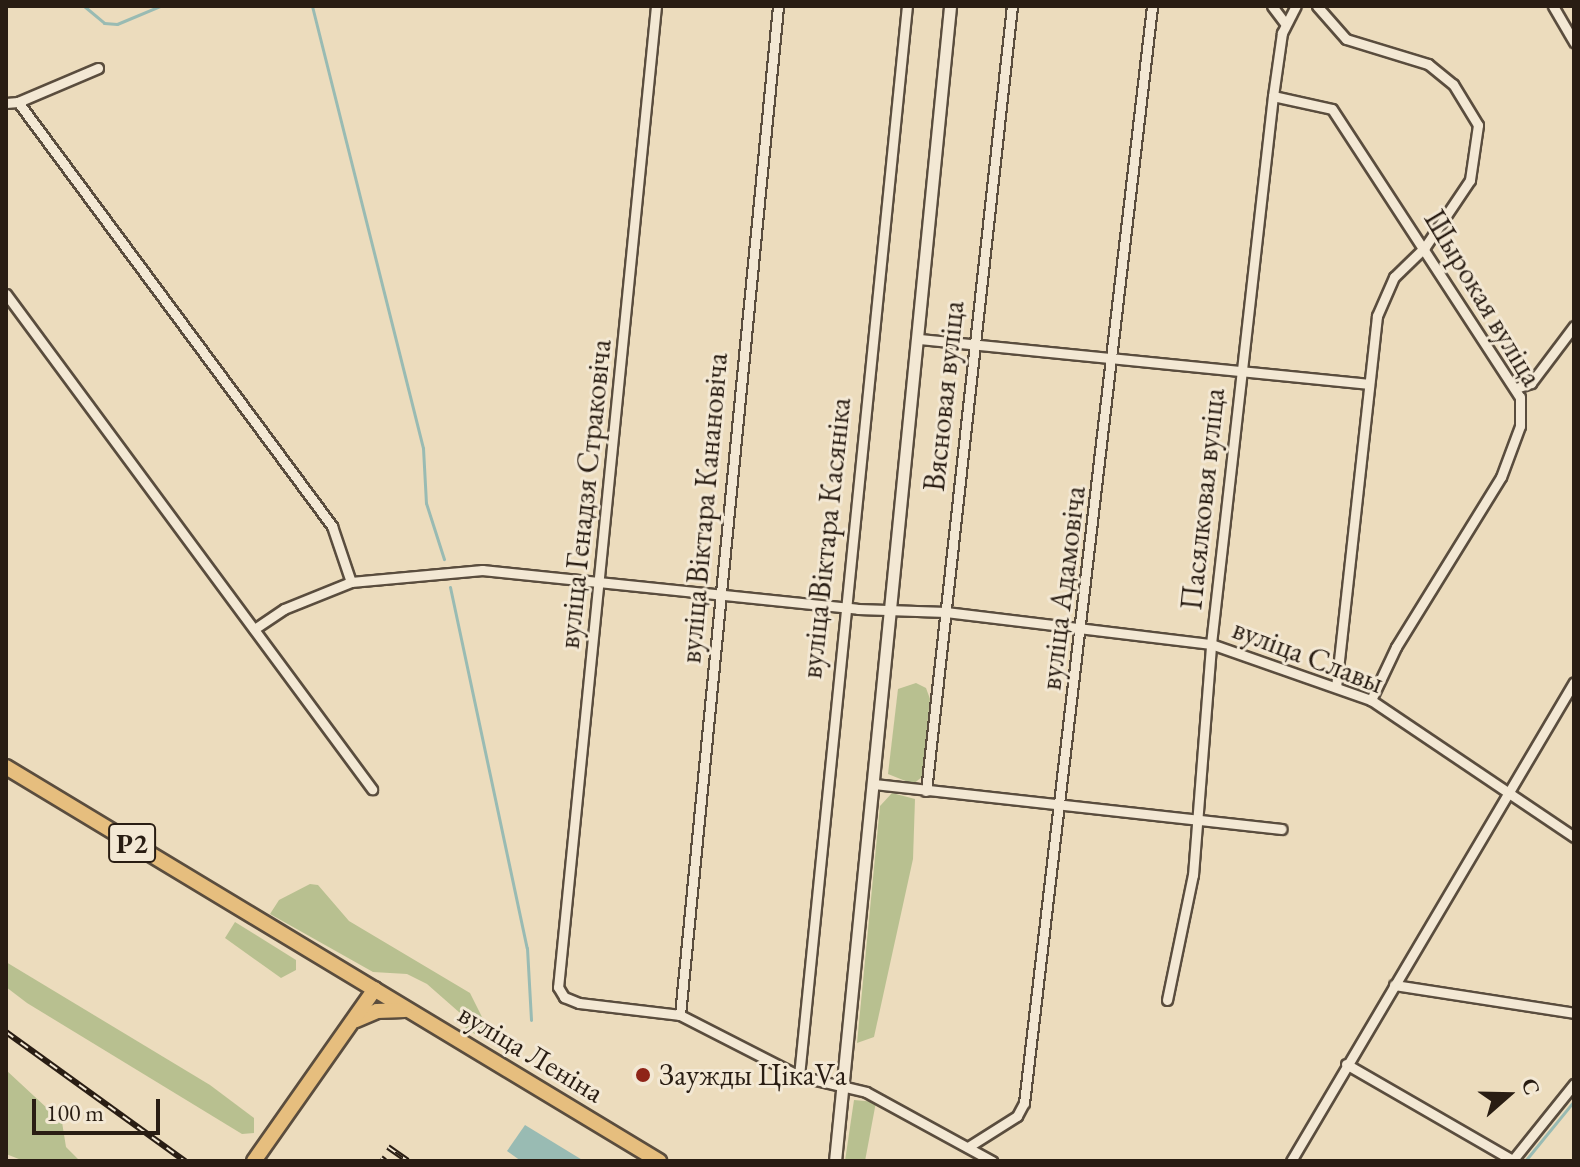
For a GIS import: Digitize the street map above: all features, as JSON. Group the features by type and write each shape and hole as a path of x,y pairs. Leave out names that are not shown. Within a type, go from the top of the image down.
{"main road":[{"name":"Р2","path":"6,767 375,989"},
{"name":"вуліца Леніна","path":"375,989 659,1161"},
{"path":"254,1161 375,989"},
{"path":"352,1022 377,1011 411,1011"}],"street":[{"name":"вуліца Генадзя Страковіча","path":"656,6 601,581 558,987 564,997 579,1003 680,1015"},
{"name":"вуліца Віктара Канановіча","path":"680,1015 722,595 743,336 778,6"},
{"name":"вуліца Віктара Касяніка","path":"799,1076 843,607 907,6"},
{"path":"835,1161 893,608 950,6"},
{"name":"Вясновая вуліца","path":"926,791 972,343 1012,6"},
{"name":"вуліца Адамовіча","path":"968,1147 1017,1116 1024,1103 1114,357 1152,6"},
{"path":"1272,6 1285,23"},
{"name":"Пасялковая вуліца","path":"1167,1000 1193,875 1211,644 1273,96 1285,23 1296,6"},
{"name":"Шырокая вуліца","path":"1317,6 1346,39 1428,64 1453,84 1478,125 1470,180 1427,244"},
{"path":"1553,6 1574,42"},
{"path":"6,103 18,102 98,68"},
{"name":"Шырокая вуліца","path":"1273,96 1332,109 1427,244 1516,388 1522,409 1513,450 1396,647 1371,700"},
{"path":"18,102 320,507 351,582"},
{"path":"1336,687 1368,384 1384,293 1427,244"},
{"path":"6,294 372,789"},
{"path":"1516,388 1531,383 1574,326"},
{"path":"919,339 1368,384"},
{"name":"вуліца Славы","path":"254,629 284,609 351,582 482,570 843,607 946,612 1211,644 1371,700 1574,837"},
{"path":"1291,1161 1574,682"},
{"path":"874,784 1282,829"},
{"path":"1394,985 1574,1013"},
{"path":"680,1015 799,1076 866,1092 992,1161"},
{"path":"1346,1064 1512,1161 1574,1084"}],"green space":[{"path":"916,683 926,688 930,699 922,777 913,784 888,774 898,689"},
{"path":"892,793 915,799 913,859 874,1037 857,1043 880,806"},
{"path":"310,884 318,885 349,921 470,993 486,1025 482,1038 466,1029 460,1013 427,984 407,974 373,972 270,914 279,900"},
{"path":"235,922 296,960 296,970 281,978 225,938"},
{"path":"6,962 210,1085 254,1118 254,1133 242,1134 27,1003 6,987"},
{"path":"6,1070 62,1122 66,1147 80,1161 24,1161 6,1154"},
{"path":"854,1100 876,1102 865,1161 845,1161"}],"water":[{"path":"525,1125 584,1161 521,1161 507,1151"}],"waterway":[{"path":"84,6 104,23 117,24 160,6"},
{"path":"312,6 423,448 426,503 444,559"},
{"path":"450,587 527,948 531,1020"},
{"path":"1525,1161 1574,1101"}],"railway":[{"path":"6,1032 185,1161"},
{"path":"388,1147 408,1161"},
{"path":"381,1158 385,1161"}],"place":[{"name":"Заужды ЦікаVа","path":"643,1075"}]}
